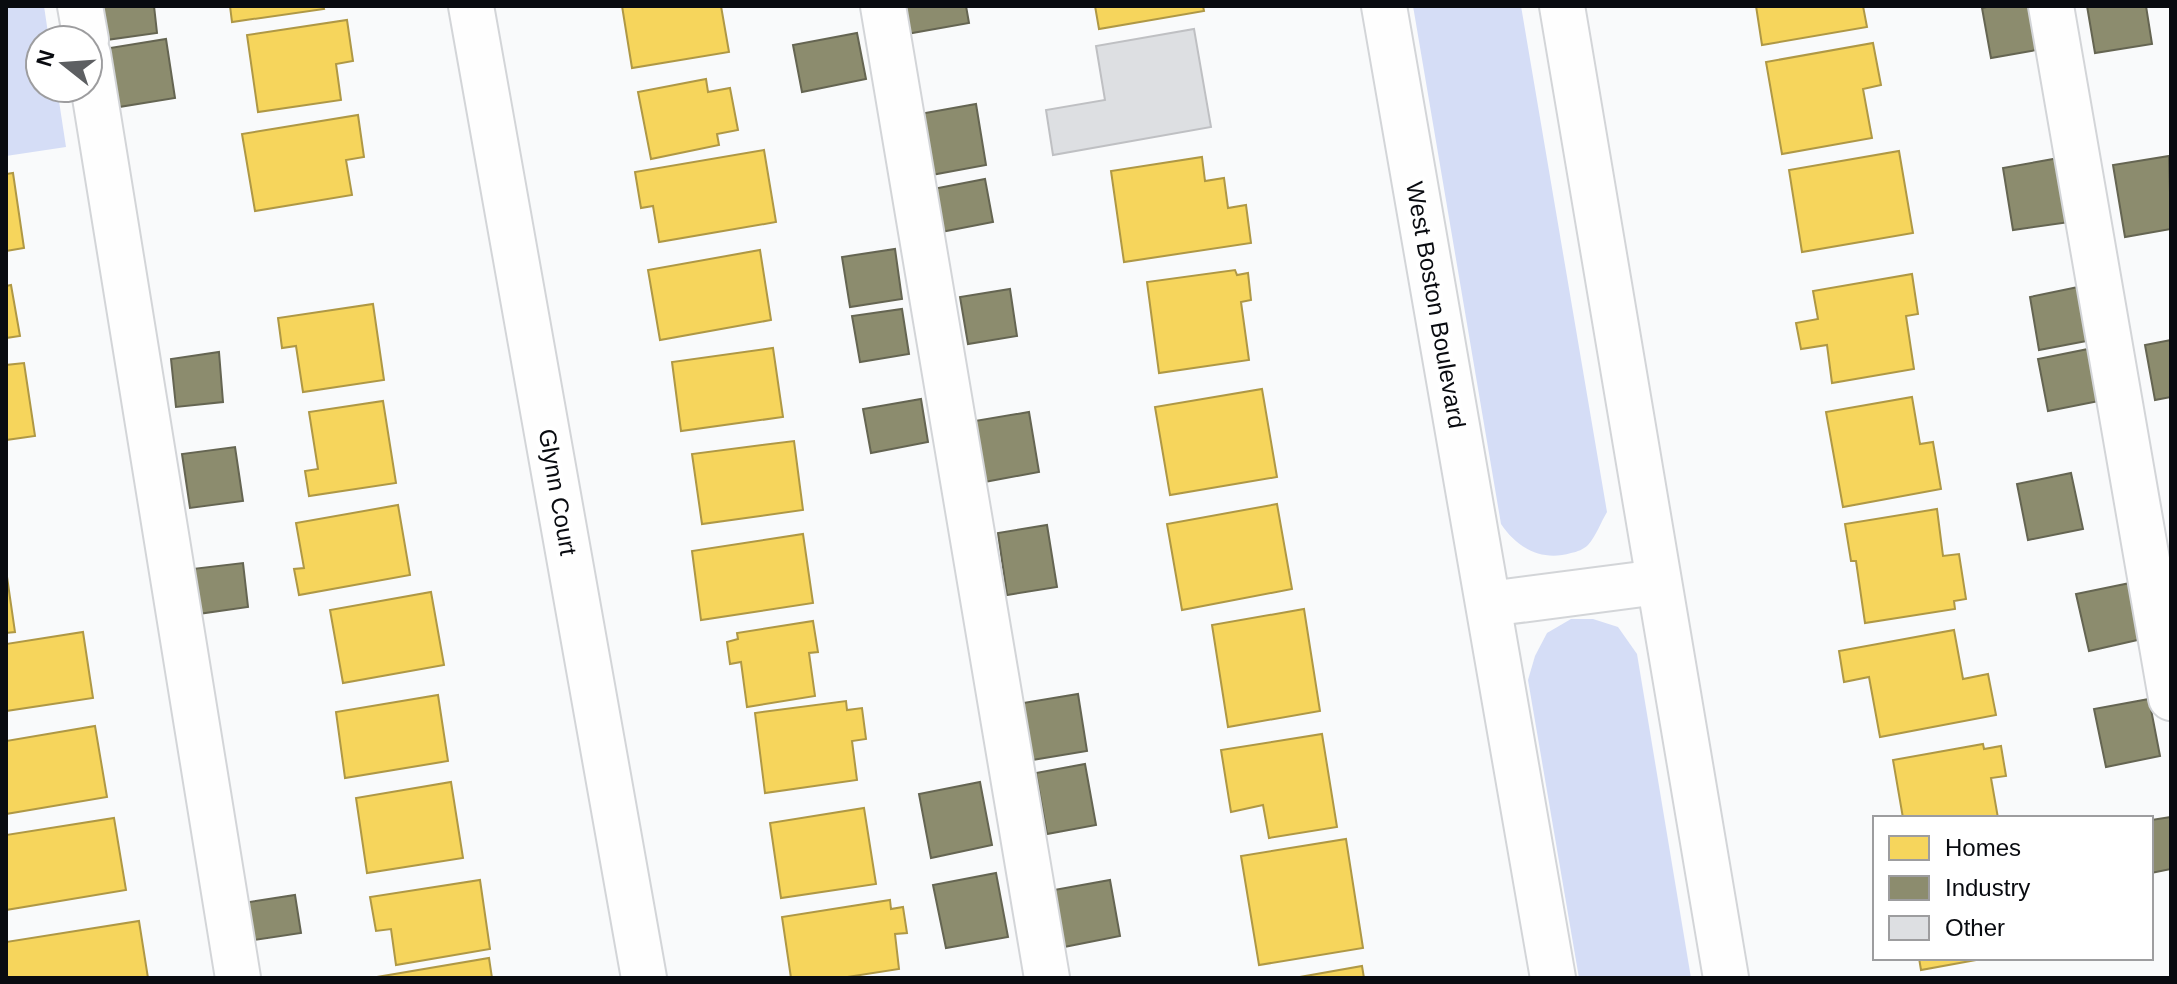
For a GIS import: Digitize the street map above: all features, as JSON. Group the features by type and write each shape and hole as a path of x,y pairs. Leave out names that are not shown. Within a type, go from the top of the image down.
{"street":[{"name":"Glynn Court","path":"471,6 644,978"},
{"path":"883,6 1047,978"},
{"name":"West Boston Boulevard","path":"1384,6 1553,978"},
{"path":"1562,6 1726,978"},
{"path":"2051,6 2171,698"},
{"path":"96,104 238,978"},
{"path":"1489,604 1658,582"}],"shaded area":[{"path":"6,6 44,6 47,24 24,24 24,104 59,104 66,147 6,156"},
{"path":"1413,6 1521,6 1607,512 1591,541 1576,552 1550,556 1531,551 1507,533 1501,524"},
{"path":"1571,619 1593,619 1618,627 1637,654 1691,978 1579,978 1528,680 1535,656 1547,633"}],"building: Homes":[{"path":"230,6 323,6 324,9 232,22"},
{"path":"622,6 721,6 729,52 632,68"},
{"path":"1095,6 1203,6 1204,11 1099,29"},
{"path":"1756,6 1863,6 1867,27 1762,45"},
{"path":"347,20 353,61 336,64 341,100 258,112 247,35"},
{"path":"1873,43 1881,85 1863,89 1872,138 1782,154 1766,62"},
{"path":"706,79 708,92 730,88 738,130 717,134 719,145 651,159 638,92"},
{"path":"358,115 364,157 346,160 352,195 255,211 242,134"},
{"path":"764,150 776,222 659,242 653,206 641,208 635,172"},
{"path":"1899,151 1913,233 1802,252 1789,170"},
{"path":"1202,157 1205,181 1224,178 1228,208 1246,205 1251,243 1124,262 1111,171"},
{"path":"13,173 24,248 6,251 6,174"},
{"path":"760,250 771,320 660,340 648,270"},
{"path":"1235,270 1237,275 1248,273 1251,300 1241,302 1249,360 1159,373 1147,282"},
{"path":"1912,274 1918,314 1906,316 1914,369 1832,383 1827,345 1801,349 1796,323 1818,319 1813,291"},
{"path":"11,285 20,336 6,338 6,286"},
{"path":"373,304 384,380 303,392 296,346 282,348 278,318"},
{"path":"773,348 783,417 681,431 672,362"},
{"path":"24,363 35,436 6,440 6,365"},
{"path":"1262,389 1277,477 1170,495 1155,407"},
{"path":"1912,397 1920,444 1933,442 1941,489 1843,507 1826,412"},
{"path":"383,401 396,483 309,496 305,471 318,469 309,412"},
{"path":"794,441 803,510 702,524 692,454"},
{"path":"1277,504 1292,589 1182,610 1167,524"},
{"path":"398,505 410,575 299,595 294,569 304,568 296,523"},
{"path":"1937,509 1943,556 1959,554 1966,599 1954,601 1955,609 1865,623 1856,561 1851,561 1845,524"},
{"path":"803,534 813,603 701,620 692,551"},
{"path":"6,570 15,632 6,633"},
{"path":"431,592 444,665 343,683 330,610"},
{"path":"1304,609 1320,711 1228,727 1212,625"},
{"path":"813,621 818,652 809,653 815,696 747,707 741,662 730,664 727,642 738,639 737,633"},
{"path":"1954,630 1963,679 1988,674 1996,715 1880,737 1869,677 1844,682 1839,651"},
{"path":"83,632 93,698 6,711 6,644"},
{"path":"438,695 448,761 345,778 336,712"},
{"path":"846,701 847,710 862,708 866,739 852,741 857,780 765,793 755,713"},
{"path":"95,726 107,797 6,814 6,741"},
{"path":"1322,734 1337,827 1269,838 1263,805 1231,812 1221,750"},
{"path":"1983,744 1984,749 2001,746 2006,776 1991,778 1998,816 1903,816 1893,760"},
{"path":"451,782 463,858 367,873 356,798"},
{"path":"864,808 876,884 781,898 770,823"},
{"path":"114,818 126,890 6,910 6,835"},
{"path":"1346,839 1363,948 1259,965 1241,856"},
{"path":"480,880 490,949 396,965 391,929 376,931 370,897"},
{"path":"890,900 891,909 903,907 907,933 895,934 899,969 841,978 791,978 782,917"},
{"path":"139,921 148,978 6,978 6,942"},
{"path":"489,958 492,978 371,978"},
{"path":"1919,960 1976,960 1921,970"},
{"path":"1362,966 1364,978 1294,978"}],"building: Industry":[{"path":"101,6 154,6 157,33 106,40"},
{"path":"896,6 966,6 969,23 901,35"},
{"path":"2035,6 2042,49 1991,58 1982,8"},
{"path":"2087,6 2146,6 2152,44 2095,53"},
{"path":"857,33 866,79 802,92 793,45"},
{"path":"166,39 175,98 119,107 110,48"},
{"path":"976,104 986,165 926,176 914,115"},
{"path":"2169,156 2171,229 2125,237 2113,165"},
{"path":"2059,158 2070,222 2013,230 2003,168"},
{"path":"985,179 993,222 941,232 933,189"},
{"path":"895,249 902,299 850,307 842,257"},
{"path":"2083,286 2092,340 2039,350 2030,297"},
{"path":"1010,289 1017,336 968,344 960,297"},
{"path":"902,309 909,354 860,362 852,316"},
{"path":"2171,340 2171,397 2155,400 2145,345"},
{"path":"2093,348 2104,400 2048,411 2038,359"},
{"path":"219,352 223,402 176,407 171,359"},
{"path":"921,399 928,442 871,453 863,409"},
{"path":"1029,412 1039,472 979,483 969,422"},
{"path":"235,447 243,501 190,508 182,454"},
{"path":"2071,473 2083,529 2028,540 2017,484"},
{"path":"1047,525 1057,587 1007,595 998,533"},
{"path":"243,563 248,607 198,614 192,569"},
{"path":"2130,583 2142,639 2089,651 2076,594"},
{"path":"1078,694 1087,751 1026,761 1017,704"},
{"path":"2149,699 2160,756 2106,767 2094,709"},
{"path":"1085,764 1096,825 1047,834 1036,773"},
{"path":"980,782 992,845 931,858 919,794"},
{"path":"2171,817 2171,869 2153,873 2153,820"},
{"path":"996,873 1008,937 946,948 933,885"},
{"path":"1110,880 1120,936 1064,947 1054,890"},
{"path":"295,895 301,933 248,941 243,903"}],"building: Other":[{"path":"1194,29 1211,127 1053,155 1046,110 1105,100 1096,46"}]}
